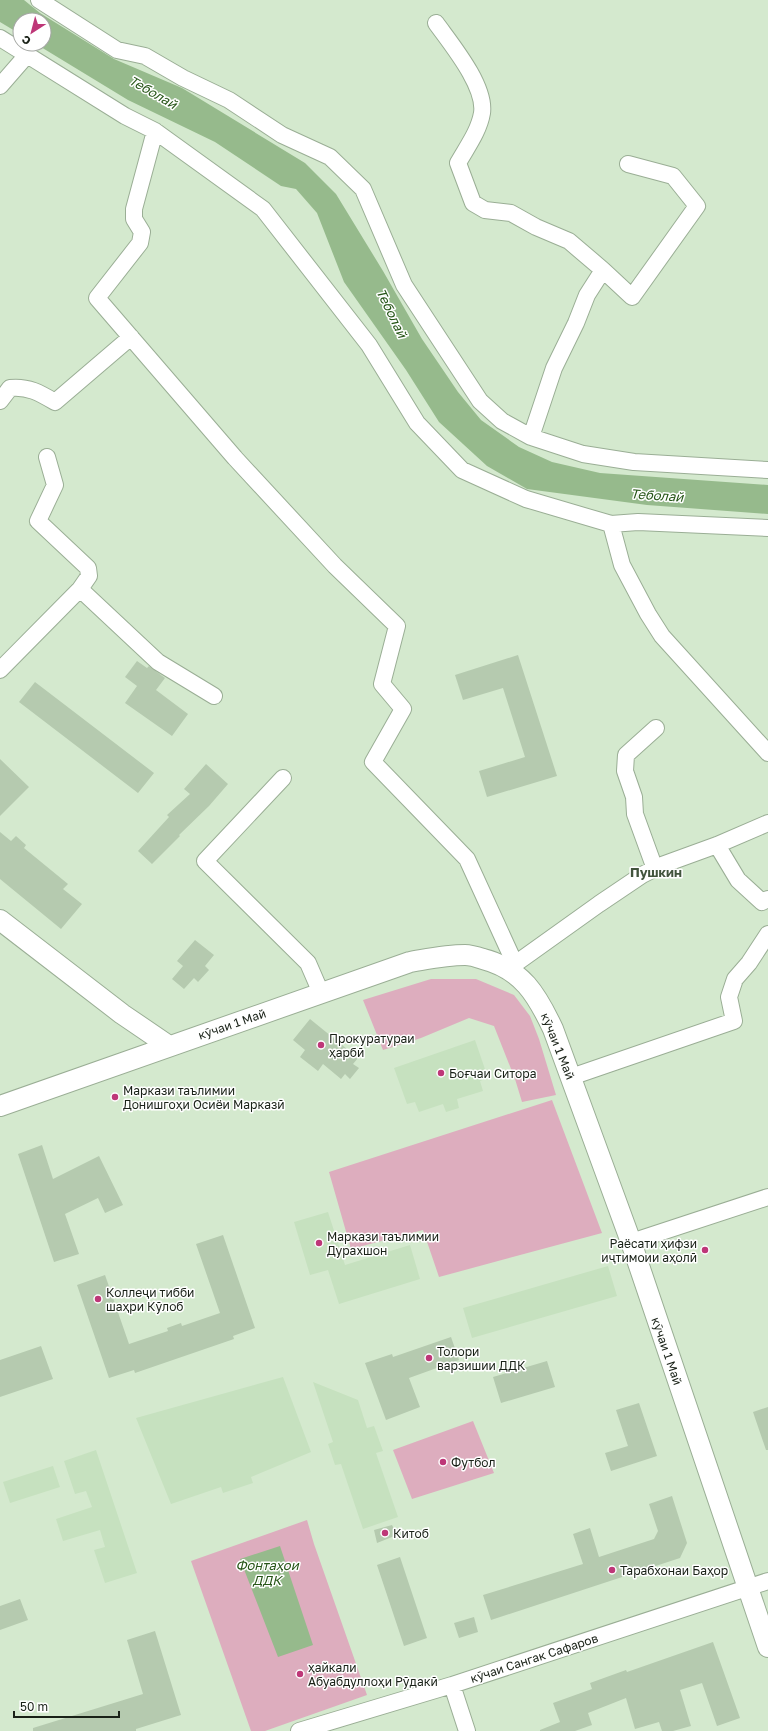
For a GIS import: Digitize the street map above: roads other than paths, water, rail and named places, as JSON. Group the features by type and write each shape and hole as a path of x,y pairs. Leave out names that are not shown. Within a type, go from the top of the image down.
{"main road":[{"path":"0,920 122,1014 169,1046"},
{"name":"кӯчаи 1 Май","path":"0,1106 410,962 442,956 466,955 511,966 527,983 542,1006 553,1029 631,1242 768,1647"}],"street":[{"path":"39,0 117,50 145,56 183,78 229,100 282,135 330,157 362,189 404,285 480,401 502,421 531,437 582,454 634,462 768,470"},
{"path":"436,23 471,72 478,91 482,112 476,130 458,163 473,203 485,210 512,214 536,227 569,241 632,297 697,206 673,176 628,164"},
{"path":"0,38 125,116 155,131 263,209 369,345 417,423 462,470 526,500 611,524 638,522 768,528"},
{"path":"0,86 27,55"},
{"path":"155,131 134,209 134,218 142,232 140,243 97,298 235,458 335,566 397,626 382,684 403,710 373,762 467,859 511,966 599,904 655,869 718,845 768,823"},
{"path":"531,437 554,368 576,323 587,295 603,270"},
{"path":"0,401 10,388 21,386 35,390 55,402 131,337"},
{"path":"0,670 80,589 89,576 88,568 38,521 55,485 47,457"},
{"path":"611,524 622,564 648,614 662,636 768,752"},
{"path":"80,589 158,662 214,696"},
{"path":"655,869 635,814 634,797 624,771 626,755 656,728"},
{"path":"283,778 205,861 308,963 321,993"},
{"path":"718,845 738,880 762,902 768,899"},
{"path":"571,1077 734,1021 729,996 735,979 749,962 768,934"},
{"path":"631,1242 768,1197"},
{"name":"кӯчаи Сангак Сафаров","path":"299,1731 452,1685 768,1581"},
{"path":"452,1685 466,1731"}],"water":[{"path":"0,0 24,0 39,12 12,12 12,29 0,22"},
{"name":"Теболай","path":"52,20 114,59 182,88 305,163 336,194 422,339 458,392 481,420 519,447 552,462 600,473 768,485 768,514 647,505 527,489 487,466 439,422 406,370 344,282 317,213 296,189 281,186 215,142 128,100 49,52 52,52"},
{"name":"Фонтаҳои ДДК","path":"280,1546 313,1645 278,1657 240,1559"}],"place":[{"name":"Прокуратураи ҳарбӣ","path":"321,1045"},
{"name":"Боғчаи Ситора","path":"441,1073"},
{"name":"Маркази таълимии Донишгоҳи Осиёи Марказӣ","path":"115,1097"},
{"name":"Маркази таълимии Дурахшон","path":"319,1243"},
{"name":"Раёсати ҳифзи иҷтимоии аҳолӣ","path":"705,1250"},
{"name":"Коллеҷи тибби шаҳри Кӯлоб","path":"98,1299"},
{"name":"Толори варзишии ДДК","path":"429,1358"},
{"name":"Футбол","path":"443,1462"},
{"name":"Китоб","path":"385,1533"},
{"name":"Тарабхонаи Баҳор","path":"612,1570"},
{"name":"ҳайкали Абуабдуллоҳи Рӯдакӣ","path":"300,1674"}],"district":[{"name":"Пушкин","path":"656,872"}]}
